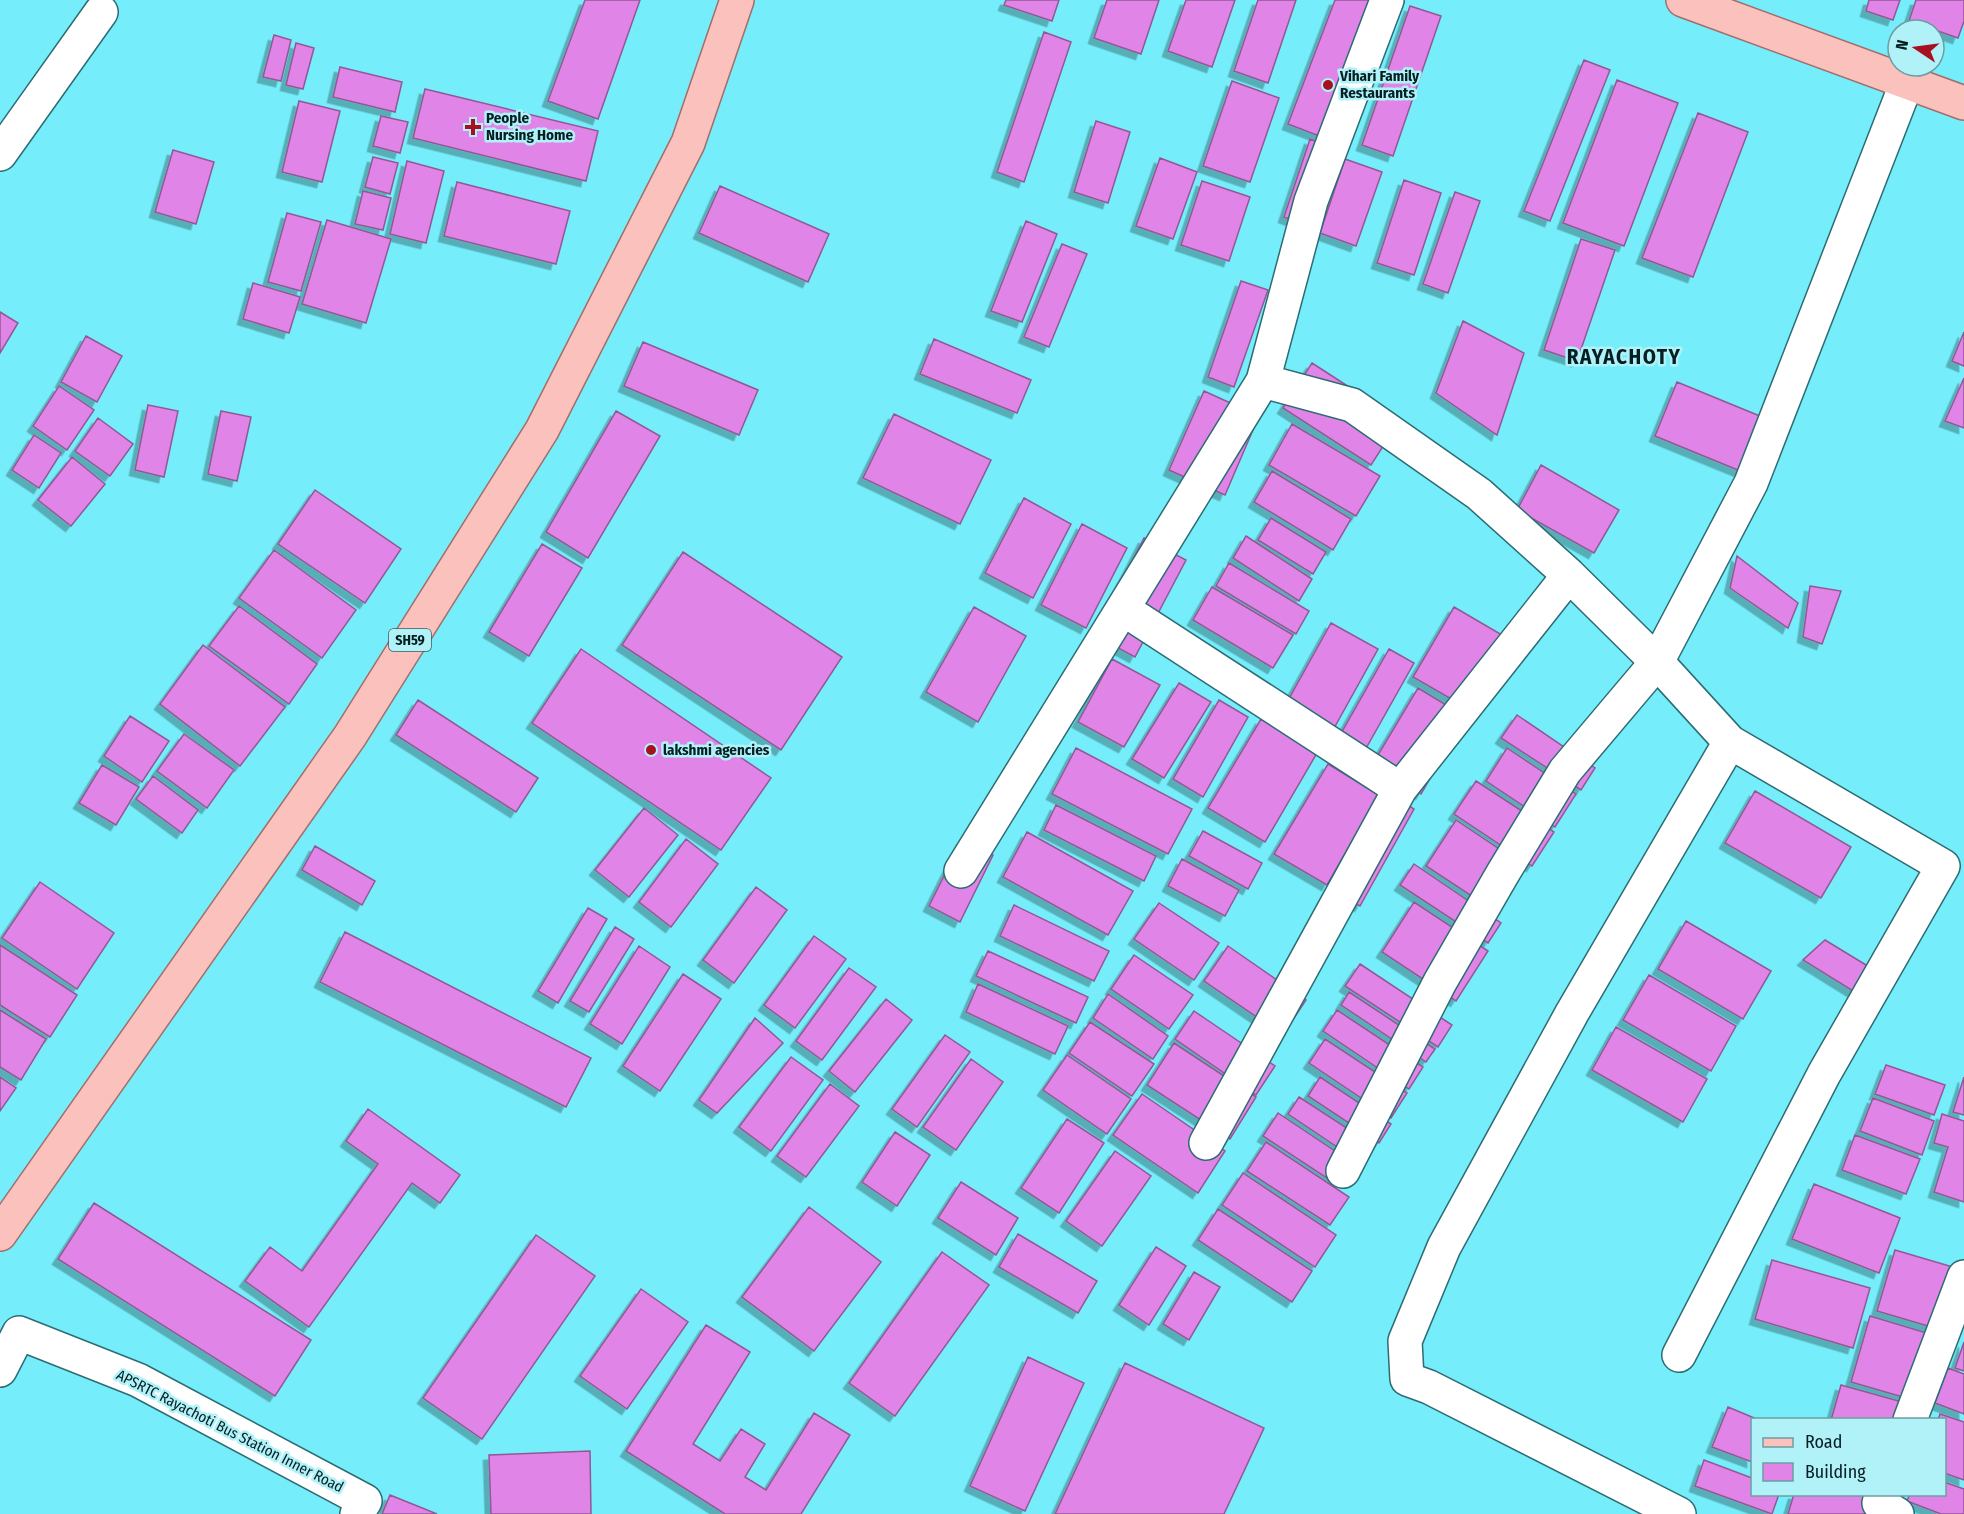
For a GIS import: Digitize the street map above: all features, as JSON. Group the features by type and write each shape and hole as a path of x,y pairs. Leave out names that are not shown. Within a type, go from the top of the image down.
{"main road":[{"name":"SH59","path":"0,1234 350,736 542,430 688,143 737,0"},
{"path":"1683,0 1964,103"}],"street":[{"path":"961,872 1263,381 1311,201 1387,0"},
{"path":"0,153 101,12"},
{"path":"1343,1171 1440,982 1565,771 1657,662 1751,483 1906,82"},
{"path":"1263,381 1352,405 1479,494 1569,575 1657,662 1730,742 1953,870 1824,1074 1679,1354"},
{"path":"1206,1143 1400,789 1569,575"},
{"path":"1123,609 1400,789"},
{"path":"1679,1514 1407,1379 1405,1341 1444,1247 1572,1013 1730,742"},
{"path":"1910,1418 1964,1277"},
{"name":"APSRTC Rayachoti Bus Station Inner Road","path":"0,1370 19,1333 138,1380 365,1501 357,1514"},
{"path":"1881,1496 1879,1503 1897,1514"}],"building":[{"path":"585,0 640,0 598,119 548,101"},
{"path":"1006,0 1059,0 1052,21 1004,5"},
{"path":"1107,0 1159,0 1141,54 1094,38"},
{"path":"1186,0 1235,0 1212,67 1168,51"},
{"path":"1258,0 1296,0 1268,83 1234,71"},
{"path":"1335,0 1399,0 1404,2 1348,147 1288,124"},
{"path":"1869,0 1900,0 1894,18 1866,11"},
{"path":"1916,0 1964,0 1964,21 1958,38 1946,34 1946,18 1910,18"},
{"path":"1410,6 1441,16 1393,156 1362,145"},
{"path":"1044,32 1071,42 1024,182 997,172"},
{"path":"274,35 291,40 281,81 263,77"},
{"path":"296,43 314,48 303,89 286,85"},
{"path":"1584,60 1610,70 1550,221 1524,211"},
{"path":"340,67 402,82 395,112 333,97"},
{"path":"1617,80 1678,103 1624,246 1563,223"},
{"path":"1232,81 1279,98 1250,182 1203,166"},
{"path":"425,89 598,131 586,181 413,138"},
{"path":"299,101 340,111 322,182 282,172"},
{"path":"1698,113 1748,132 1693,277 1642,258"},
{"path":"381,116 408,122 400,153 373,146"},
{"path":"1096,121 1130,132 1108,203 1074,192"},
{"path":"1310,139 1337,149 1311,227 1284,217"},
{"path":"173,150 214,162 196,224 155,212"},
{"path":"373,157 398,163 390,194 365,187"},
{"path":"1160,158 1197,172 1173,239 1136,226"},
{"path":"1345,159 1382,172 1356,246 1320,233"},
{"path":"407,161 444,171 426,243 390,234"},
{"path":"1404,180 1441,193 1414,275 1377,263"},
{"path":"1202,181 1250,197 1229,261 1181,245"},
{"path":"457,182 570,211 556,264 444,236"},
{"path":"720,186 829,234 808,282 699,233"},
{"path":"363,191 391,198 383,230 355,224"},
{"path":"1455,192 1480,201 1448,293 1423,284"},
{"path":"287,213 321,222 301,291 268,282"},
{"path":"327,220 391,239 366,323 302,304"},
{"path":"1026,221 1057,234 1022,322 991,311"},
{"path":"1581,239 1615,250 1577,361 1544,350"},
{"path":"1062,244 1087,254 1049,347 1024,337"},
{"path":"1241,281 1268,290 1234,387 1208,377"},
{"path":"253,283 300,297 289,333 243,319"},
{"path":"0,312 18,323 0,353"},
{"path":"1463,321 1524,353 1497,435 1436,393"},
{"path":"1964,332 1964,366 1952,361"},
{"path":"86,336 122,356 97,402 61,382"},
{"path":"934,339 1031,380 1017,413 920,374"},
{"path":"643,342 758,390 739,435 624,386"},
{"path":"1312,363 1400,420 1371,465 1283,408"},
{"path":"1964,378 1964,428 1945,421"},
{"path":"1677,382 1772,421 1750,475 1655,436"},
{"path":"59,386 94,410 67,450 33,426"},
{"path":"1204,391 1259,416 1225,495 1169,470"},
{"path":"148,405 178,411 164,477 135,470"},
{"path":"221,411 251,417 237,481 208,474"},
{"path":"616,411 660,436 588,558 546,532"},
{"path":"894,414 991,460 960,524 863,478"},
{"path":"98,418 133,444 110,476 75,451"},
{"path":"1292,424 1380,476 1356,516 1269,465"},
{"path":"34,435 61,453 39,488 12,470"},
{"path":"72,457 105,484 71,526 38,500"},
{"path":"1541,465 1619,510 1594,553 1517,510"},
{"path":"1272,471 1351,519 1333,550 1254,502"},
{"path":"315,490 401,549 365,603 278,544"},
{"path":"1024,498 1071,524 1033,598 985,573"},
{"path":"1271,518 1326,552 1313,574 1258,540"},
{"path":"1082,524 1127,548 1086,628 1041,605"},
{"path":"1246,536 1312,579 1299,601 1233,558"},
{"path":"1144,538 1186,560 1135,657 1094,635"},
{"path":"542,544 582,568 529,656 489,632"},
{"path":"274,550 356,610 322,658 239,598"},
{"path":"683,552 842,657 781,750 622,645"},
{"path":"1737,556 1798,603 1788,628 1730,588"},
{"path":"1229,563 1309,611 1296,634 1216,586"},
{"path":"1810,586 1841,591 1822,644 1803,637"},
{"path":"1212,587 1293,635 1273,668 1193,620"},
{"path":"239,606 317,664 289,704 209,646"},
{"path":"974,607 1026,636 978,722 926,692"},
{"path":"1454,607 1514,642 1474,712 1413,677"},
{"path":"1331,623 1378,649 1328,739 1281,713"},
{"path":"203,645 285,707 240,766 160,704"},
{"name":"lakshmi agencies","path":"581,649 771,778 721,850 532,723"},
{"path":"1389,649 1414,663 1360,759 1335,744"},
{"path":"1112,659 1160,685 1124,747 1078,722"},
{"path":"1179,683 1211,702 1164,778 1132,759"},
{"path":"1418,688 1466,717 1421,794 1372,765"},
{"path":"418,700 538,778 516,812 396,735"},
{"path":"1219,700 1248,717 1203,797 1173,779"},
{"path":"1517,715 1595,768 1581,790 1501,738"},
{"path":"130,716 169,741 142,782 104,756"},
{"path":"1261,719 1317,753 1265,842 1208,808"},
{"path":"184,734 234,770 207,808 157,771"},
{"path":"1076,748 1192,809 1168,854 1052,794"},
{"path":"1507,748 1576,794 1555,827 1486,781"},
{"path":"1328,764 1379,795 1327,885 1274,854"},
{"path":"102,765 139,787 116,825 79,803"},
{"path":"153,776 198,810 182,833 136,799"},
{"path":"1476,781 1554,832 1532,866 1454,814"},
{"path":"1755,791 1851,847 1821,898 1725,843"},
{"path":"1388,793 1414,809 1360,906 1333,890"},
{"path":"1056,805 1156,856 1144,881 1044,830"},
{"path":"644,808 678,835 629,897 595,870"},
{"path":"1456,820 1526,867 1496,912 1426,866"},
{"path":"1203,831 1262,863 1248,889 1189,856"},
{"path":"1027,832 1133,891 1108,935 1003,877"},
{"path":"686,839 718,864 671,927 639,902"},
{"path":"962,840 993,855 960,922 929,906"},
{"path":"315,846 375,881 362,905 302,870"},
{"path":"1182,859 1239,890 1225,916 1168,886"},
{"path":"1414,864 1501,923 1488,943 1400,885"},
{"path":"40,882 114,933 77,989 2,938"},
{"path":"756,887 787,910 734,983 703,960"},
{"path":"1414,902 1488,951 1456,1001 1382,952"},
{"path":"1159,903 1219,943 1194,980 1134,939"},
{"path":"1014,905 1109,951 1094,981 1000,936"},
{"path":"588,908 607,919 558,1003 538,991"},
{"path":"1686,921 1771,971 1743,1019 1658,969"},
{"path":"615,927 634,939 589,1012 570,1001"},
{"path":"345,932 591,1058 566,1107 320,982"},
{"path":"814,936 846,959 795,1028 764,1005"},
{"path":"1825,940 1871,968 1853,991 1803,960"},
{"path":"0,945 77,995 50,1037 0,1005"},
{"path":"639,946 670,967 622,1044 590,1024"},
{"path":"1228,946 1306,1000 1283,1035 1204,981"},
{"path":"988,951 1088,997 1076,1023 976,976"},
{"path":"1134,955 1193,995 1169,1029 1111,989"},
{"path":"1360,964 1452,1025 1438,1047 1345,986"},
{"path":"849,968 876,987 822,1060 796,1041"},
{"path":"683,974 721,999 660,1091 623,1066"},
{"path":"1649,975 1736,1026 1711,1071 1623,1020"},
{"path":"978,984 1068,1026 1055,1054 966,1012"},
{"path":"1349,992 1435,1049 1426,1062 1341,1005"},
{"path":"1108,994 1168,1036 1153,1059 1093,1018"},
{"path":"886,999 912,1020 855,1092 829,1071"},
{"path":"0,1010 46,1039 21,1080 0,1067"},
{"path":"1337,1010 1423,1067 1409,1089 1323,1031"},
{"path":"1194,1011 1275,1066 1256,1095 1175,1039"},
{"path":"755,1018 783,1043 717,1113 699,1100"},
{"path":"1090,1022 1154,1064 1132,1096 1069,1053"},
{"path":"1616,1027 1707,1079 1683,1122 1592,1070"},
{"path":"945,1035 970,1052 917,1127 892,1109"},
{"path":"1325,1039 1407,1093 1391,1118 1309,1063"},
{"path":"1174,1043 1256,1097 1230,1139 1147,1085"},
{"path":"1067,1055 1131,1099 1107,1134 1043,1090"},
{"path":"791,1057 823,1080 771,1151 739,1127"},
{"path":"971,1059 1003,1082 956,1150 923,1127"},
{"path":"1886,1065 1945,1085 1934,1115 1875,1094"},
{"path":"0,1077 16,1088 0,1111"},
{"path":"1320,1077 1391,1124 1379,1143 1308,1096"},
{"path":"1964,1077 1964,1115 1953,1112"},
{"path":"830,1084 859,1106 806,1177 777,1156"},
{"path":"1142,1094 1225,1151 1198,1193 1113,1135"},
{"path":"1299,1097 1373,1145 1361,1163 1288,1114"},
{"path":"1873,1098 1934,1121 1922,1155 1860,1131"},
{"path":"368,1109 460,1175 440,1203 412,1183 309,1327 245,1281 270,1247 302,1271 378,1164 346,1141"},
{"path":"1278,1113 1353,1163 1339,1186 1263,1136"},
{"path":"1942,1114 1964,1121 1964,1202 1934,1192 1948,1147 1934,1143"},
{"path":"1067,1119 1104,1143 1059,1213 1021,1188"},
{"path":"895,1132 930,1155 897,1206 862,1182"},
{"path":"1855,1135 1920,1159 1906,1194 1842,1170"},
{"path":"1266,1142 1349,1197 1330,1225 1247,1171"},
{"path":"1115,1151 1151,1176 1102,1246 1066,1221"},
{"path":"1243,1173 1336,1235 1315,1267 1222,1205"},
{"path":"961,1182 1018,1218 996,1255 938,1218"},
{"path":"1814,1184 1900,1218 1879,1273 1792,1239"},
{"path":"94,1203 311,1340 275,1396 58,1259"},
{"path":"809,1207 881,1262 814,1351 742,1297"},
{"path":"1218,1209 1312,1271 1292,1302 1198,1240"},
{"path":"1018,1234 1097,1281 1078,1313 999,1267"},
{"path":"536,1235 595,1276 482,1439 423,1398"},
{"path":"1156,1247 1186,1266 1149,1325 1119,1305"},
{"path":"1895,1250 1963,1270 1945,1331 1877,1311"},
{"path":"942,1252 989,1285 895,1416 849,1383"},
{"path":"1772,1260 1870,1288 1853,1348 1755,1319"},
{"path":"1194,1272 1220,1287 1189,1340 1163,1324"},
{"path":"641,1289 688,1322 627,1409 580,1376"},
{"path":"1870,1316 1940,1337 1920,1402 1851,1382"},
{"path":"706,1325 750,1352 693,1444 720,1461 741,1429 765,1444 745,1477 766,1490 814,1413 850,1435 801,1514 725,1514 626,1451"},
{"path":"1964,1342 1964,1371 1955,1368"},
{"path":"1028,1357 1084,1383 1025,1511 970,1486"},
{"path":"1125,1363 1264,1428 1224,1514 1055,1514"},
{"path":"1948,1368 1964,1374 1964,1414 1935,1403"},
{"path":"1841,1385 1913,1405 1910,1418 1832,1418"},
{"path":"1728,1407 1754,1418 1751,1418 1751,1462 1712,1447"},
{"path":"1940,1414 1964,1422 1964,1480 1946,1474 1946,1418 1939,1418"},
{"path":"590,1451 591,1514 491,1514 489,1455"},
{"path":"1704,1460 1751,1478 1751,1496 1778,1496 1772,1514 1695,1486"},
{"path":"1946,1483 1964,1489 1964,1514 1941,1514 1907,1501 1909,1496 1946,1496"},
{"path":"390,1495 437,1514 382,1514"},
{"path":"1793,1496 1896,1496 1890,1514 1788,1514"}],"place":[{"name":"Vihari Family Restaurants","path":"1328,85"},
{"name":"People Nursing Home","path":"473,127"},
{"name":"lakshmi agencies","path":"651,750"}],"district":[{"name":"RAYACHOTY","path":"1624,357"}]}
